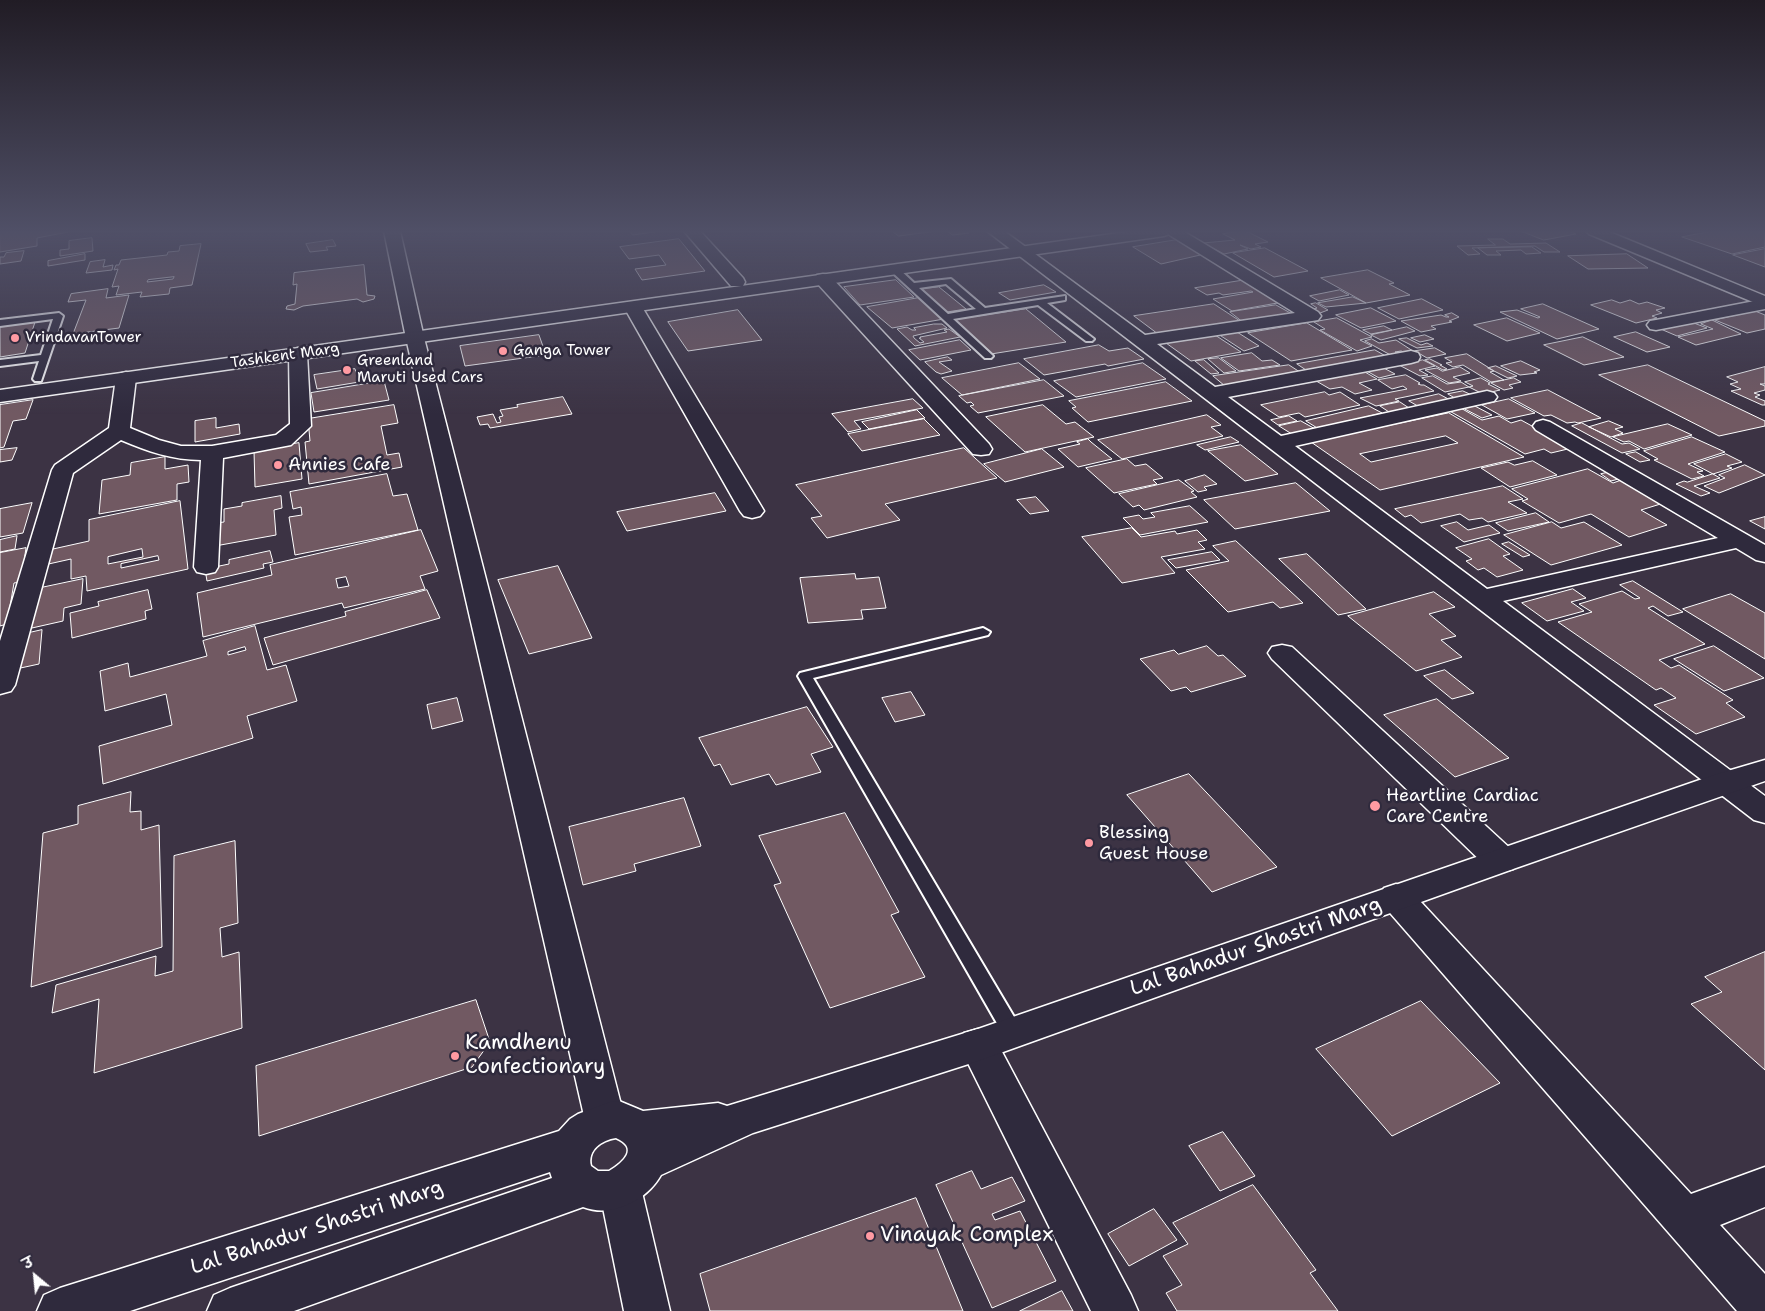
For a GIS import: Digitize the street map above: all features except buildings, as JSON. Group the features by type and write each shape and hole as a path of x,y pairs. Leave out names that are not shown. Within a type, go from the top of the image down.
{"street":[{"path":"405,292 612,1155 647,1311"},
{"name":"Tashkent Marg","path":"0,396 298,354 414,333 673,292"},
{"name":"Tashkent Marg","path":"0,384 633,307 734,292"},
{"path":"835,292 981,449"},
{"path":"1077,292 1765,812"},
{"path":"1142,341 1312,316 1273,292"},
{"path":"1739,292 1765,303"},
{"path":"1656,325 1765,303"},
{"path":"633,307 752,511"},
{"path":"119,431 151,445 181,452 212,453 284,440 301,426 298,354"},
{"path":"1212,394 1411,357"},
{"path":"1,684 63,470 119,431 126,378"},
{"path":"1276,444 1487,397"},
{"path":"1543,426 1765,555"},
{"path":"206,567 212,453"},
{"path":"1482,598 1740,540"},
{"path":"1282,653 1501,860"},
{"name":"Lal Bahadur Shastri Marg","path":"60,1311 744,1118 995,1039 1501,860 1725,782 1765,770"},
{"path":"1396,897 1765,1308"},
{"path":"995,1039 1115,1311"},
{"path":"230,1311 612,1155"},
{"path":"1684,1218 1765,1187"}],"lane":[{"path":"920,292 988,356"},
{"path":"961,292 983,311"},
{"path":"946,317 1062,298"},
{"path":"1040,302 1089,339"},
{"path":"0,323 58,316 38,378"},
{"path":"0,363 45,357"},
{"path":"983,632 805,676 995,1039"}],"place":[{"name":"VrindavanTower","path":"15,338"},
{"name":"Ganga Tower","path":"503,351"},
{"name":"Greenland Maruti Used Cars","path":"347,370"},
{"name":"Annies Cafe","path":"278,465"},
{"name":"Heartline Cardiac Care Centre","path":"1375,806"},
{"name":"Blessing Guest House","path":"1089,843"},
{"name":"Kamdhenu Confectionary","path":"455,1056"},
{"name":"Vinayak Complex","path":"870,1236"}]}
